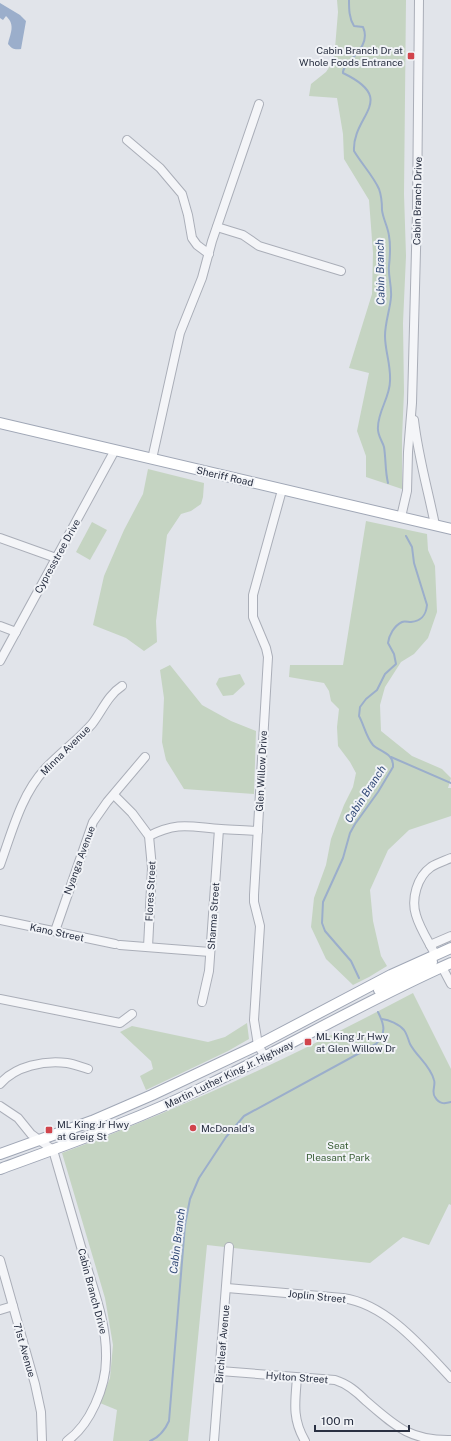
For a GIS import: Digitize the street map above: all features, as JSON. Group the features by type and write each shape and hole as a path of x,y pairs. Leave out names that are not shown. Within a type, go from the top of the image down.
{"main road":[{"name":"Sheriff Road","path":"0,424 451,529"},
{"name":"Martin Luther King Jr. Highway","path":"0,1154 121,1109 258,1045 391,975 451,948"},
{"path":"446,965 441,959 451,953"},
{"path":"359,1008 364,1000 373,993 428,965 433,960 435,954"},
{"name":"Martin Luther King Jr. Highway","path":"0,1169 146,1114 212,1084 446,965"}],"street":[{"name":"Cabin Branch Drive","path":"401,517 407,491 408,452 412,403 417,219 419,0"},
{"path":"152,459 180,333 196,294 259,104"},
{"path":"127,140 160,168 182,194 192,238 197,245 209,254"},
{"path":"217,227 243,235 259,246 341,271"},
{"name":"Cabin Branch Drive","path":"412,403 418,451 428,489 435,525"},
{"name":"Cypresstree Drive","path":"0,661 115,450"},
{"name":"Glen Willow Drive","path":"265,1057 258,1045 254,1020 260,926 255,907 254,895 268,657 266,648 253,617 252,600 282,490"},
{"path":"0,538 56,558"},
{"path":"0,626 16,632"},
{"name":"Minna Avenue","path":"0,865 22,806 44,769 91,725 113,694 122,686"},
{"name":"Nyanga Avenue","path":"55,931 92,825 100,812 145,757"},
{"path":"114,795 132,813 149,836 174,826 200,826 219,829 258,831"},
{"name":"Sharma Street","path":"202,1002 208,979 219,829"},
{"name":"Flores Street","path":"148,946 152,868 149,836"},
{"path":"435,954 416,915 414,907 415,891 420,880 428,870 436,864 451,858"},
{"name":"Kano Street","path":"0,920 117,944 210,952"},
{"path":"430,945 451,936"},
{"path":"446,965 451,984"},
{"path":"0,999 120,1023 132,1014"},
{"path":"0,1084 17,1071 37,1064 68,1063 88,1069"},
{"path":"0,1106 18,1118 38,1140 53,1150"},
{"name":"Cabin Branch Drive","path":"53,1150 99,1308 105,1337 106,1360 103,1384 94,1408 79,1430 67,1441"},
{"name":"Birchleaf Avenue","path":"214,1441 229,1247"},
{"name":"71st Avenue","path":"0,1260 35,1384 41,1412 42,1441"},
{"name":"Joplin Street","path":"227,1288 328,1296 352,1299 360,1302 374,1308 392,1320 451,1378"},
{"path":"0,1310 13,1306"},
{"name":"Hylton Street","path":"220,1371 339,1381 352,1388 402,1431 421,1438 451,1440"},
{"path":"297,1378 295,1418 305,1441"}],"green space":[{"path":"337,0 406,0 404,194 406,256 403,323 404,392 402,489 366,477 366,456 357,431 369,373 349,368 372,294 373,253 369,200 344,159 343,134 337,98 309,96 311,84 326,72 334,60 338,12"},
{"path":"148,469 204,483 201,504 191,511 181,514 167,535 156,621 157,642 144,651 126,638 93,625 104,576 124,530 143,494"},
{"path":"366,521 427,534 428,550 435,566 437,612 428,638 414,654 401,662 385,687 380,705 381,731 412,756 442,769 451,778 448,788 451,788 451,816 409,830 388,850 370,890 373,921 381,956 387,966 353,985 326,959 311,927 314,898 326,865 331,839 344,805 353,787 356,773 338,746 337,727 339,709 331,701 329,691 324,683 289,677 290,665 343,665"},
{"path":"92,522 107,530 90,560 76,552"},
{"path":"170,665 202,705 231,721 256,731 254,794 184,789 166,760 162,742 164,698 160,670"},
{"path":"240,674 245,684 233,695 223,696 216,684 219,678"},
{"name":"Seat Pleasant Park","path":"413,993 451,1069 451,1205 449,1204 429,1245 403,1237 370,1263 207,1245 188,1441 113,1441 117,1410 100,1403 110,1378 113,1345 105,1298 62,1153 107,1136 240,1079 328,1037"},
{"path":"247,1023 249,1039 228,1051 146,1090 140,1076 153,1069 151,1061 120,1032 132,1026 208,1042 225,1037"}],"water":[{"path":"0,3 20,15 26,21 21,49 14,49 8,44 12,26 6,16 3,20 0,18"}],"waterway":[{"name":"Cabin Branch","path":"349,0 352,23 354,26 363,27 365,35 361,49 347,65 343,73 359,83 368,92 371,100 369,109 355,138 354,151 379,189 390,244 389,270 391,297 385,336 390,369 390,381 388,393 380,415 378,430 384,447 388,483"},
{"name":"Cabin Branch","path":"359,978 351,961 325,931 322,923 323,902 343,858 350,833 393,767 393,762 389,756 373,745 359,716 360,707 366,699 377,690 385,674 396,664 394,654 388,643 392,631 402,622 411,622 421,619 426,609 427,605 414,563 412,547 406,536"},
{"path":"391,757 451,783"},
{"name":"Cabin Branch","path":"150,1441 162,1433 169,1421 185,1225 190,1199 199,1178 226,1137 244,1116 376,1044 383,1032 383,1024 378,1012"},
{"path":"382,1019 388,1020 404,1030 413,1049 430,1070 434,1082 433,1093 435,1097 442,1103 451,1102"}],"place":[{"name":"Cabin Branch Dr at Whole Foods Entrance","path":"411,56"},
{"name":"ML King Jr Hwy at Glen Willow Dr","path":"308,1042"},
{"name":"McDonald's","path":"193,1128"},
{"name":"ML King Jr Hwy at Greig St","path":"49,1130"}]}
